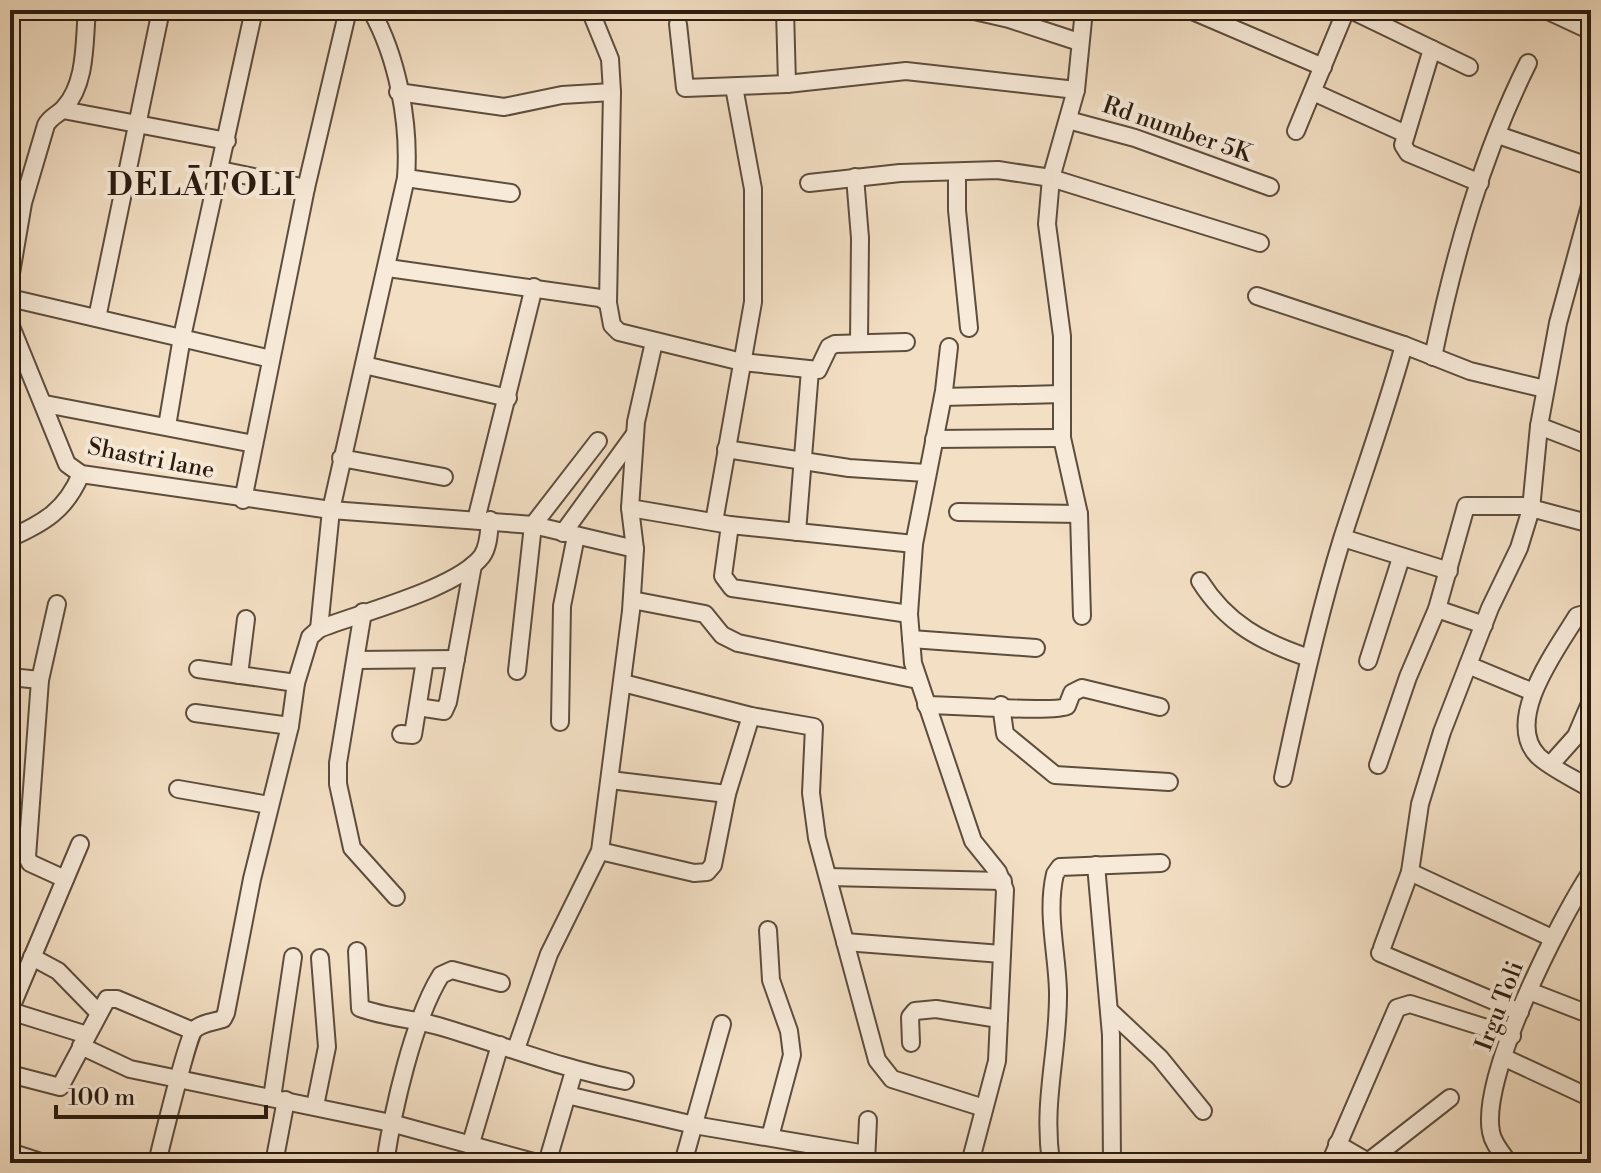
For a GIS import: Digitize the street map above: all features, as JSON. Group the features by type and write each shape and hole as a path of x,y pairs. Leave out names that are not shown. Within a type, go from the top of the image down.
{"street":[{"path":"63,110 81,73 87,10"},
{"path":"97,318 161,10"},
{"path":"167,426 182,337 254,10"},
{"path":"243,500 306,188 348,10"},
{"path":"319,629 331,510 341,458 388,268 406,178 408,148 392,63 371,10"},
{"path":"590,10 610,59 608,303 612,325 619,332 654,342 742,362 810,370 818,370 829,347 835,344 906,342"},
{"path":"785,10 787,84"},
{"path":"970,10 1079,42"},
{"path":"1082,616 1079,514 1062,438 1062,336 1047,224 1051,178 1076,90 1084,10"},
{"path":"1190,10 1323,67"},
{"path":"1296,131 1348,10 1469,67"},
{"path":"1546,10 1591,31"},
{"path":"678,24 685,88 787,84 906,71 1076,90"},
{"path":"1432,49 1403,145 1408,153 1480,183"},
{"path":"1433,357 1453,261 1498,135 1528,63"},
{"path":"734,87 753,189 753,302 726,449 723,576 732,588 909,614"},
{"path":"398,92 504,107 562,95 612,92"},
{"path":"1313,92 1406,134"},
{"path":"10,279 23,203 46,125 52,115 63,110 227,141"},
{"name":"Rd number 5K","path":"1068,120 1135,138 1270,187"},
{"path":"1498,135 1591,167"},
{"path":"220,170 306,188"},
{"path":"809,183 855,177 998,170 1051,178 1260,243"},
{"path":"957,173 957,210 969,328"},
{"path":"855,177 860,238 859,342"},
{"path":"406,178 511,193"},
{"path":"1520,1012 1381,951 1410,872 1420,804 1442,732 1484,625 1519,548 1531,509 1545,389 1586,237 1591,202"},
{"path":"388,268 534,287 600,298 608,303"},
{"path":"10,1074 60,1087 107,999 117,999 193,1031 223,1019 269,805 290,726 296,683 310,637 319,629 406,599 473,565 484,553 483,520 534,287"},
{"path":"1257,296 1404,345 1470,371 1545,389"},
{"path":"10,298 271,359"},
{"name":"Shastri lane","path":"10,324 67,464 81,474 243,500 331,510 533,525 635,549"},
{"path":"471,1143 508,1047 549,954 600,851 632,600 635,549 630,508 635,433 654,342"},
{"path":"1283,778 1309,658 1404,345"},
{"path":"949,347 943,397 914,544 909,614 918,680 973,841 1003,881 997,1061 970,1163"},
{"path":"364,365 508,398"},
{"path":"797,532 810,370"},
{"path":"943,397 1062,394"},
{"path":"45,404 254,444"},
{"path":"1539,426 1591,446"},
{"path":"560,722 562,606 569,534 635,433"},
{"path":"934,439 1062,438"},
{"path":"517,671 533,525 598,441"},
{"path":"726,449 802,462 926,473"},
{"path":"341,458 444,477"},
{"path":"10,538 45,523 60,509 81,474"},
{"path":"1378,765 1408,677 1437,609 1466,506 1523,506 1591,524"},
{"path":"630,508 722,524 914,544"},
{"path":"958,512 1079,514"},
{"path":"1343,538 1449,571"},
{"path":"1368,661 1401,558"},
{"path":"418,707 444,711 473,565"},
{"path":"1200,581 1211,600 1244,630 1309,658"},
{"path":"632,600 705,614 722,635 738,643 918,680"},
{"path":"57,604 40,680 27,857 30,863 65,879"},
{"path":"1437,609 1484,625"},
{"path":"363,612 338,763 338,784 355,855 396,897"},
{"path":"1591,612 1577,616 1533,692 1526,733 1539,756 1591,789"},
{"path":"239,675 246,619"},
{"path":"911,639 1036,648"},
{"path":"356,660 456,659"},
{"path":"401,734 413,735 425,660"},
{"path":"1468,665 1533,692"},
{"path":"198,669 296,683"},
{"path":"10,677 40,680"},
{"path":"623,683 751,716 814,727 811,793 828,877 882,1070 892,1079 984,1108"},
{"path":"926,705 1063,709 1072,693 1082,688 1160,707"},
{"path":"1551,764 1576,736 1591,701"},
{"path":"1001,705 1005,734 1021,751 1055,775 1169,782"},
{"path":"195,713 290,726"},
{"path":"600,851 694,873 707,872 713,865 727,794 751,716"},
{"path":"610,780 727,794"},
{"path":"178,789 269,805"},
{"path":"80,844 10,1010 84,1040 130,1069 391,1123 537,1163"},
{"path":"1051,1163 1046,1123 1058,989 1052,938 1053,883 1060,867 1161,863"},
{"path":"1096,865 1110,1011 1112,1163"},
{"path":"1410,872 1552,938"},
{"name":"Irgu Toli","path":"1509,1163 1494,1143 1490,1129 1496,1085 1520,1012 1552,938 1591,872"},
{"path":"828,877 1003,881"},
{"path":"768,930 771,980 789,1031 792,1055 770,1137"},
{"path":"845,942 1002,954"},
{"path":"357,951 360,1008 422,1021 574,1071 625,1081"},
{"path":"32,957 58,971 98,1012"},
{"path":"274,1163 293,957"},
{"path":"315,1106 327,1047 320,958"},
{"path":"385,1163 391,1123 428,1000 445,971 501,983"},
{"path":"1529,991 1591,1015"},
{"path":"1330,1163 1397,1008 1404,1004 1418,1006 1512,1036"},
{"path":"911,1043 910,1017 915,1011 936,1009 999,1019"},
{"path":"1110,1011 1160,1058 1203,1111"},
{"path":"683,1163 702,1086 722,1024"},
{"path":"157,1163 193,1031"},
{"path":"1505,1058 1591,1098"},
{"path":"547,1163 574,1071"},
{"path":"567,1095 694,1125 770,1137 866,1158 868,1120"},
{"path":"1338,1140 1368,1162 1450,1098"},
{"path":"10,1152 44,1163"}],"district":[{"name":"DELĀTOLI","path":"202,185"}]}
